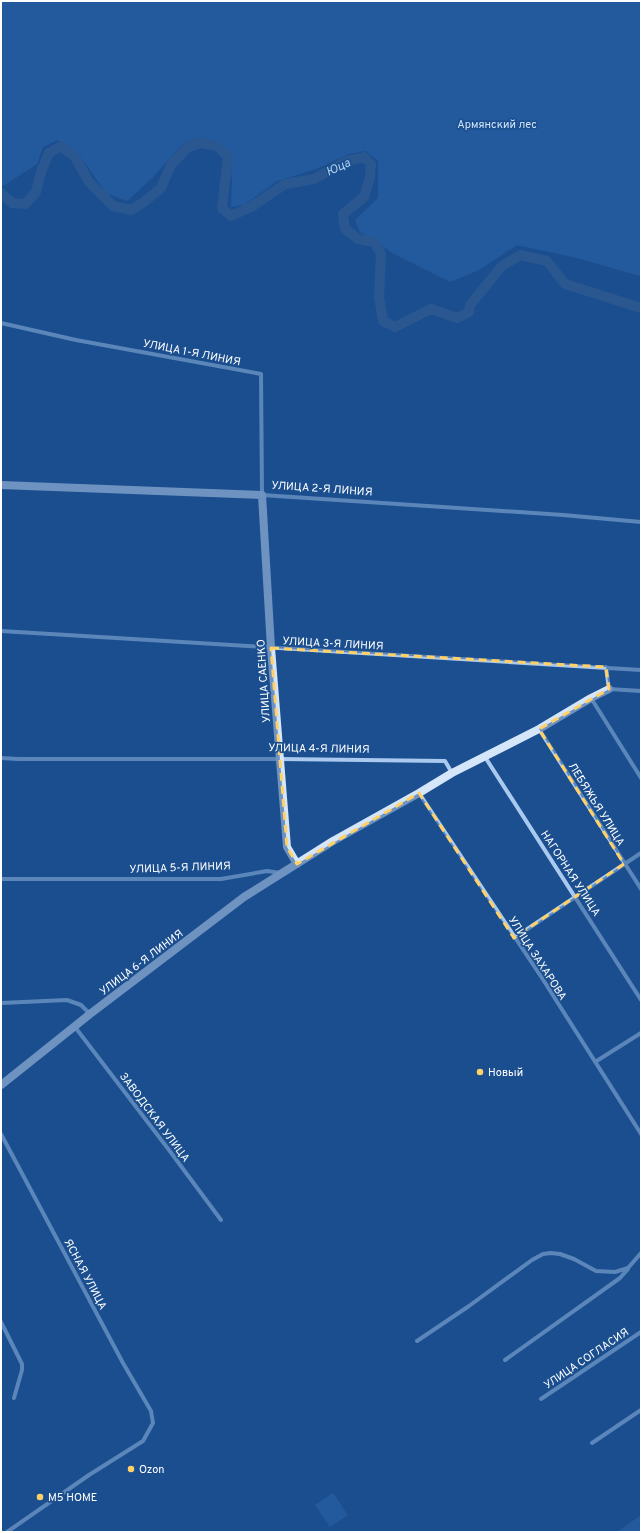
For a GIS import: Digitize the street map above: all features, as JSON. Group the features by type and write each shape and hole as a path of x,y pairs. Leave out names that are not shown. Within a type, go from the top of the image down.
{"street":[{"name":"УЛИЦА 1-Я ЛИНИЯ","path":"1,323 76,340 261,374 262,495"},
{"name":"УЛИЦА 2-Я ЛИНИЯ","path":"1,484 262,495 563,515 641,522"},
{"name":"УЛИЦА САЕНКО","path":"262,495 271,648 287,847 296,864"},
{"name":"УЛИЦА 3-Я ЛИНИЯ","path":"1,631 641,670"},
{"path":"606,667 609,689"},
{"path":"282,873 334,841 452,773 539,729 591,698 609,689 641,691"},
{"path":"591,698 641,778"},
{"name":"ЛЕБЯЖЬЯ УЛИЦА","path":"539,729 641,889"},
{"name":"НАГОРНАЯ УЛИЦА","path":"485,757 641,1000"},
{"name":"УЛИЦА 4-Я ЛИНИЯ","path":"1,758 445,761 452,773"},
{"name":"УЛИЦА ЗАХАРОВА","path":"419,793 542,978 641,1134"},
{"path":"514,938 641,853"},
{"name":"УЛИЦА 5-Я ЛИНИЯ","path":"1,879 221,879 267,870 282,873"},
{"name":"УЛИЦА 6-Я ЛИНИЯ","path":"1,1085 90,1014 244,897 282,873"},
{"path":"1,1003 67,1000 81,1005 90,1014"},
{"name":"ЗАВОДСКАЯ УЛИЦА","path":"75,1027 169,1150 220,1220"},
{"path":"594,1062 641,1033"},
{"name":"ЯСНАЯ УЛИЦА","path":"1,1134 119,1356 151,1411 153,1423 143,1441 89,1475 7,1532"},
{"path":"505,1360 620,1278 641,1253"},
{"path":"416,1341 543,1254 560,1254 574,1259 596,1271 615,1272 628,1268"},
{"path":"1,1322 22,1364 22,1370 14,1398"},
{"name":"УЛИЦА СОГЛАСИЯ","path":"541,1399 641,1332"},
{"path":"592,1443 641,1410"}],"highlighted area":[{"path":"271,648 606,667 609,689 539,729 624,864 514,938 419,793 297,864 287,847"}],"green space":[{"name":"Армянский лес","path":"1,1 641,1 641,277 577,258 517,245 479,270 450,282 394,254 360,232 355,220 378,198 378,161 366,151 349,154 316,169 277,181 244,205 231,207 232,181 230,153 218,142 198,138 183,144 152,178 127,201 106,193 80,156 58,140 43,147 37,164 3,186 1,184"},
{"path":"333,1493 348,1515 330,1527 315,1505"},
{"path":"641,1515 641,1532 617,1532"}],"waterway":[{"name":"Юца","path":"1,193 12,203 25,204 36,192 41,172 49,153 61,146 75,157 89,182 113,206 131,210 144,202 161,188 171,165 187,148 200,143 217,146 228,156 222,208 231,216 251,207 285,184 314,179 347,161 364,157 371,164 370,177 364,197 343,214 345,229 358,239 374,242 381,254 379,297 383,321 395,327 431,309 457,318 469,312 470,305 502,266 520,255 547,261 565,284 641,308"}],"place":[{"name":"Новый","path":"480,1072"},
{"name":"Ozon","path":"131,1469"},
{"name":"M5 HOME","path":"40,1497"}]}
